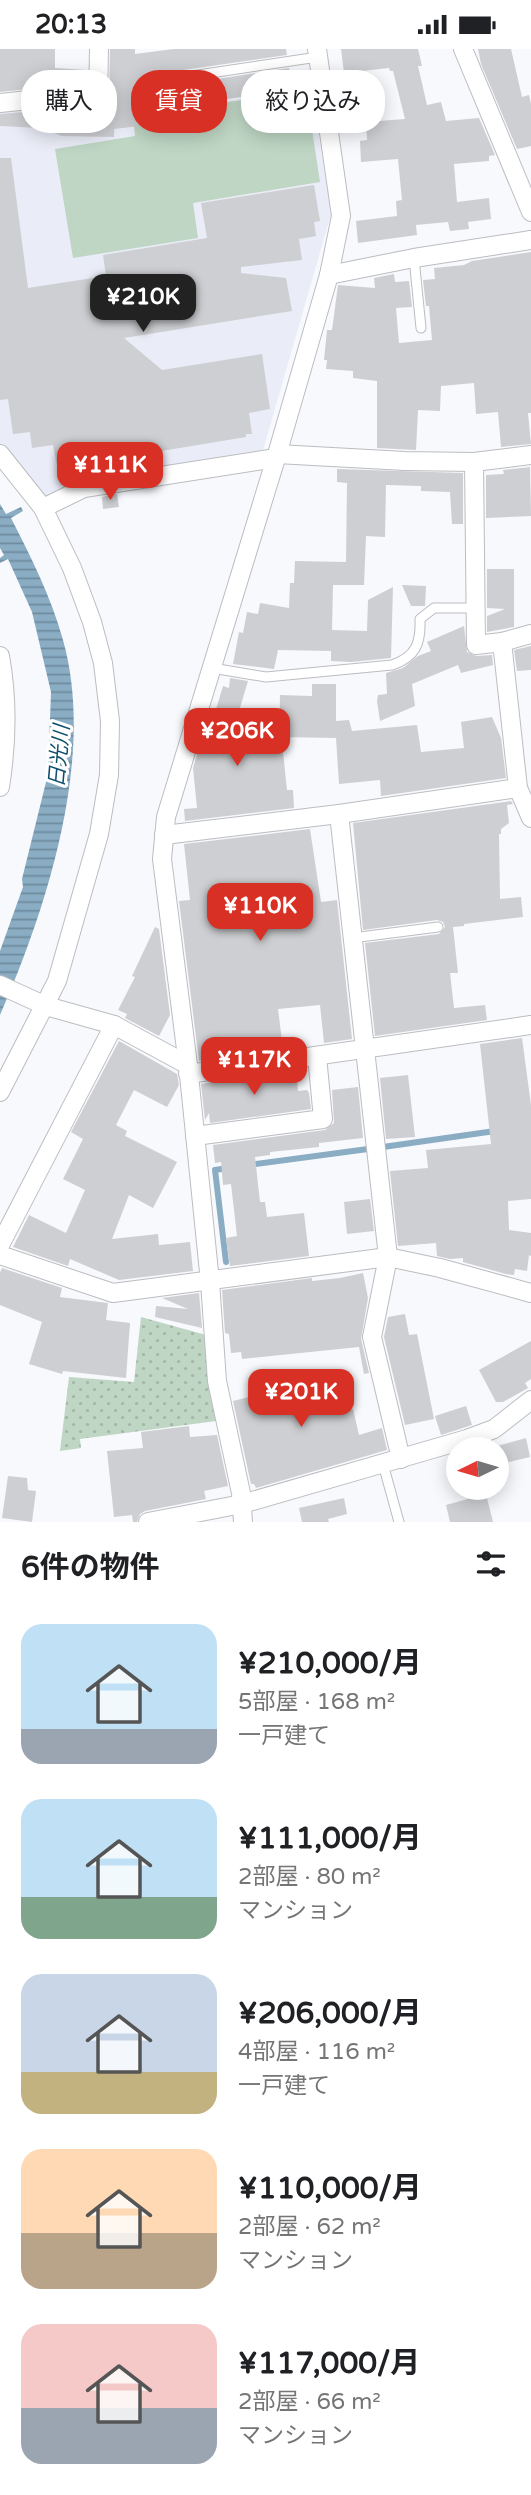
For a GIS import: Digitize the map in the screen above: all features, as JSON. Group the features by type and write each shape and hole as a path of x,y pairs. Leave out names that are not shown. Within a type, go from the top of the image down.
{"street":[{"path":"0,103 38,99 51,105 98,106 99,49"},
{"path":"463,49 531,212"},
{"path":"243,1522 242,1504 217,1381 211,1282 162,859 166,817 329,275 341,216 317,53"},
{"path":"329,275 414,258 531,240"},
{"path":"0,454 43,508 72,568 93,622 103,663 110,722 109,775 99,834 57,981 0,1093"},
{"path":"43,508 84,488 276,456 474,462 531,455"},
{"path":"474,462 476,645 502,642 531,634"},
{"path":"502,642 518,788 531,818"},
{"path":"0,656 7,691 5,758 0,787"},
{"path":"164,835 339,814 518,788"},
{"path":"339,814 388,1257 372,1337 401,1459"},
{"path":"0,985 43,1005 114,1025 188,1069 317,1056 531,1025"},
{"path":"0,1245 114,1025"},
{"path":"195,1136 323,1119 317,1056"},
{"path":"0,1255 113,1293 388,1257 531,1293"},
{"path":"148,1522 242,1504 401,1459 494,1429 529,1403"}],"lane":[{"path":"221,70 317,53"},
{"path":"414,258 421,328"},
{"path":"212,668 266,677 391,665 411,655 421,638 420,619 434,608 476,608"},
{"path":"352,938 438,927"},
{"path":"383,1464 399,1522"}],"shaded area":[{"path":"241,99 241,133 319,133 331,214 262,454 46,498 0,444 0,110 21,108 21,133 117,133 117,113 131,112 131,133 227,133 227,101"}],"green space":[{"path":"241,100 241,133 313,133 320,182 193,203 198,238 73,258 55,149 135,136 135,133 227,133 227,102"},
{"path":"141,1317 206,1335 216,1421 80,1439 81,1448 60,1451 69,1377 134,1382"}],"water":[{"name":"日光川","path":"0,504 6,514 21,507 23,511 11,518 47,593 63,640 72,685 74,732 70,781 49,880 18,973 0,1015 0,951 23,887 22,879 48,774 51,692 32,612 8,559 0,563 0,558 4,555 0,548"}],"building":[{"path":"0,49 55,49 55,68 87,70 21,70 21,90 0,92"},
{"path":"110,49 135,49 135,54 174,49 286,49 287,55 184,70 131,70 131,127 117,129 117,70 110,70"},
{"path":"341,49 418,49 422,66 418,66 427,105 441,102 446,121 479,118 495,155 489,156 489,161 454,164 457,202 489,198 491,219 468,222 469,229 450,231 448,222 416,225 417,235 358,243 356,221 397,216 396,201 402,200 398,159 361,162 360,141 367,140 367,133 385,133 385,121 405,119 393,71 389,68 344,70"},
{"path":"478,49 511,49 522,97 529,95 531,104 531,146 517,149 481,64"},
{"path":"241,75 241,97 227,99 227,78"},
{"path":"21,112 21,127 0,126 0,114"},
{"path":"54,133 114,133 114,137 62,136"},
{"path":"0,158 11,158 28,288 106,276 103,255 207,238 201,203 314,185 320,221 314,222 316,236 299,239 302,260 241,267 241,273 286,278 292,311 124,338 162,370 262,354 270,409 249,413 252,434 113,459 115,472 99,474 98,471 59,476 53,445 32,448 30,432 13,434 8,399 0,400"},
{"path":"531,252 531,413 528,413 531,444 501,447 498,412 476,414 474,383 441,386 440,411 418,410 416,450 377,448 377,381 353,378 353,371 326,369 327,360 324,360 327,330 332,330 338,285 375,288 374,278 394,274 395,282 409,281 412,307 396,308 399,343 432,340 423,280 435,279 434,268"},
{"path":"530,467 531,516 486,518 486,475 504,474 503,470"},
{"path":"337,469 463,473 463,524 452,524 450,492 421,491 421,486 386,485 385,537 366,536 364,585 333,585 332,630 367,631 368,600 393,587 391,658 331,661 331,651 278,650 274,669 233,664 239,632 243,633 247,612 258,614 260,603 289,608 290,583 294,583 295,561 346,562 347,483 337,482"},
{"path":"117,494 119,507 103,509 102,497"},
{"path":"487,569 514,569 514,627 487,632 487,616 505,609 487,608"},
{"path":"402,585 426,586 425,606 411,606"},
{"path":"464,626 467,652 477,656 492,655 493,665 461,673 458,665 412,684 415,706 380,721 377,701 378,695 387,694 386,673 403,668 418,656 431,651 427,642"},
{"path":"531,646 531,670 517,671 514,650"},
{"path":"230,678 248,681 228,748 282,742 287,790 293,790 294,808 185,821 184,809 197,808 193,768 203,735 208,736 223,686 229,688"},
{"path":"312,684 336,684 336,721 349,720 352,731 417,725 421,752 464,748 461,722 492,717 501,738 506,778 381,796 380,780 339,784 336,738 279,737 280,695 312,696"},
{"path":"511,801 513,804 507,805 509,823 499,834 500,899 521,897 523,917 453,927 458,973 450,973 454,1008 485,1005 487,1020 375,1036 365,943 439,934 445,927 443,922 437,920 363,930 353,823"},
{"path":"310,829 321,902 337,900 352,1039 324,1043 320,1005 278,1009 283,1049 199,1061 179,901 190,900 184,844"},
{"path":"155,927 159,929 170,1015 159,1036 125,1018 127,1014 118,1010"},
{"path":"522,1038 531,1105 531,1199 508,1201 509,1230 531,1233 531,1256 529,1255 527,1271 515,1269 514,1275 506,1274 463,1262 463,1258 437,1256 436,1243 398,1246 390,1171 428,1168 426,1150 491,1144 480,1044"},
{"path":"119,1041 177,1074 179,1085 167,1107 134,1090 116,1125 127,1131 125,1136 177,1162 153,1208 129,1195 112,1239 158,1234 159,1245 190,1242 193,1271 119,1280 70,1259 68,1266 13,1247 29,1215 66,1233 85,1190 63,1179 83,1139 71,1132"},
{"path":"296,1070 298,1091 307,1090 311,1109 210,1123 209,1113 205,1120 201,1084"},
{"path":"408,1075 415,1137 386,1139 380,1078"},
{"path":"358,1087 363,1138 319,1143 319,1147 270,1152 270,1155 255,1157 260,1202 265,1202 267,1217 304,1213 309,1256 230,1266 226,1238 237,1236 231,1184 223,1185 221,1162 215,1163 213,1145 325,1130 334,1123 332,1090"},
{"path":"370,1199 374,1231 347,1234 344,1202"},
{"path":"2,1268 62,1288 60,1297 108,1303 106,1320 130,1323 126,1378 63,1371 62,1374 29,1364 42,1322 0,1305"},
{"path":"363,1273 368,1298 361,1339 369,1373 364,1374 359,1347 242,1359 241,1352 231,1353 229,1334 225,1333 222,1290 312,1278 312,1281 340,1278"},
{"path":"199,1293 202,1328 155,1317 156,1306 188,1309 162,1298"},
{"path":"405,1314 409,1335 417,1334 434,1419 405,1425 384,1337 388,1317"},
{"path":"531,1341 531,1379 525,1383 528,1388 503,1402 496,1402 479,1370"},
{"path":"340,1369 359,1435 382,1428 387,1450 256,1488 251,1484 233,1401 253,1396 252,1390"},
{"path":"466,1406 472,1425 441,1435 435,1416"},
{"path":"189,1426 190,1437 217,1435 228,1486 204,1491 206,1499 145,1511 140,1514 137,1522 133,1522 132,1515 114,1517 107,1451 143,1448 141,1432"},
{"path":"526,1438 530,1457 509,1462 509,1443"},
{"path":"8,1476 27,1478 28,1490 36,1491 32,1522 2,1518"},
{"path":"344,1498 347,1514 328,1519 329,1522 302,1522 299,1508"},
{"path":"464,1500 488,1500 493,1522 450,1522 446,1505"}],"waterway":[{"path":"383,1147 495,1131"},
{"path":"249,1165 368,1149"},
{"path":"226,1262 215,1170 228,1168"}]}
